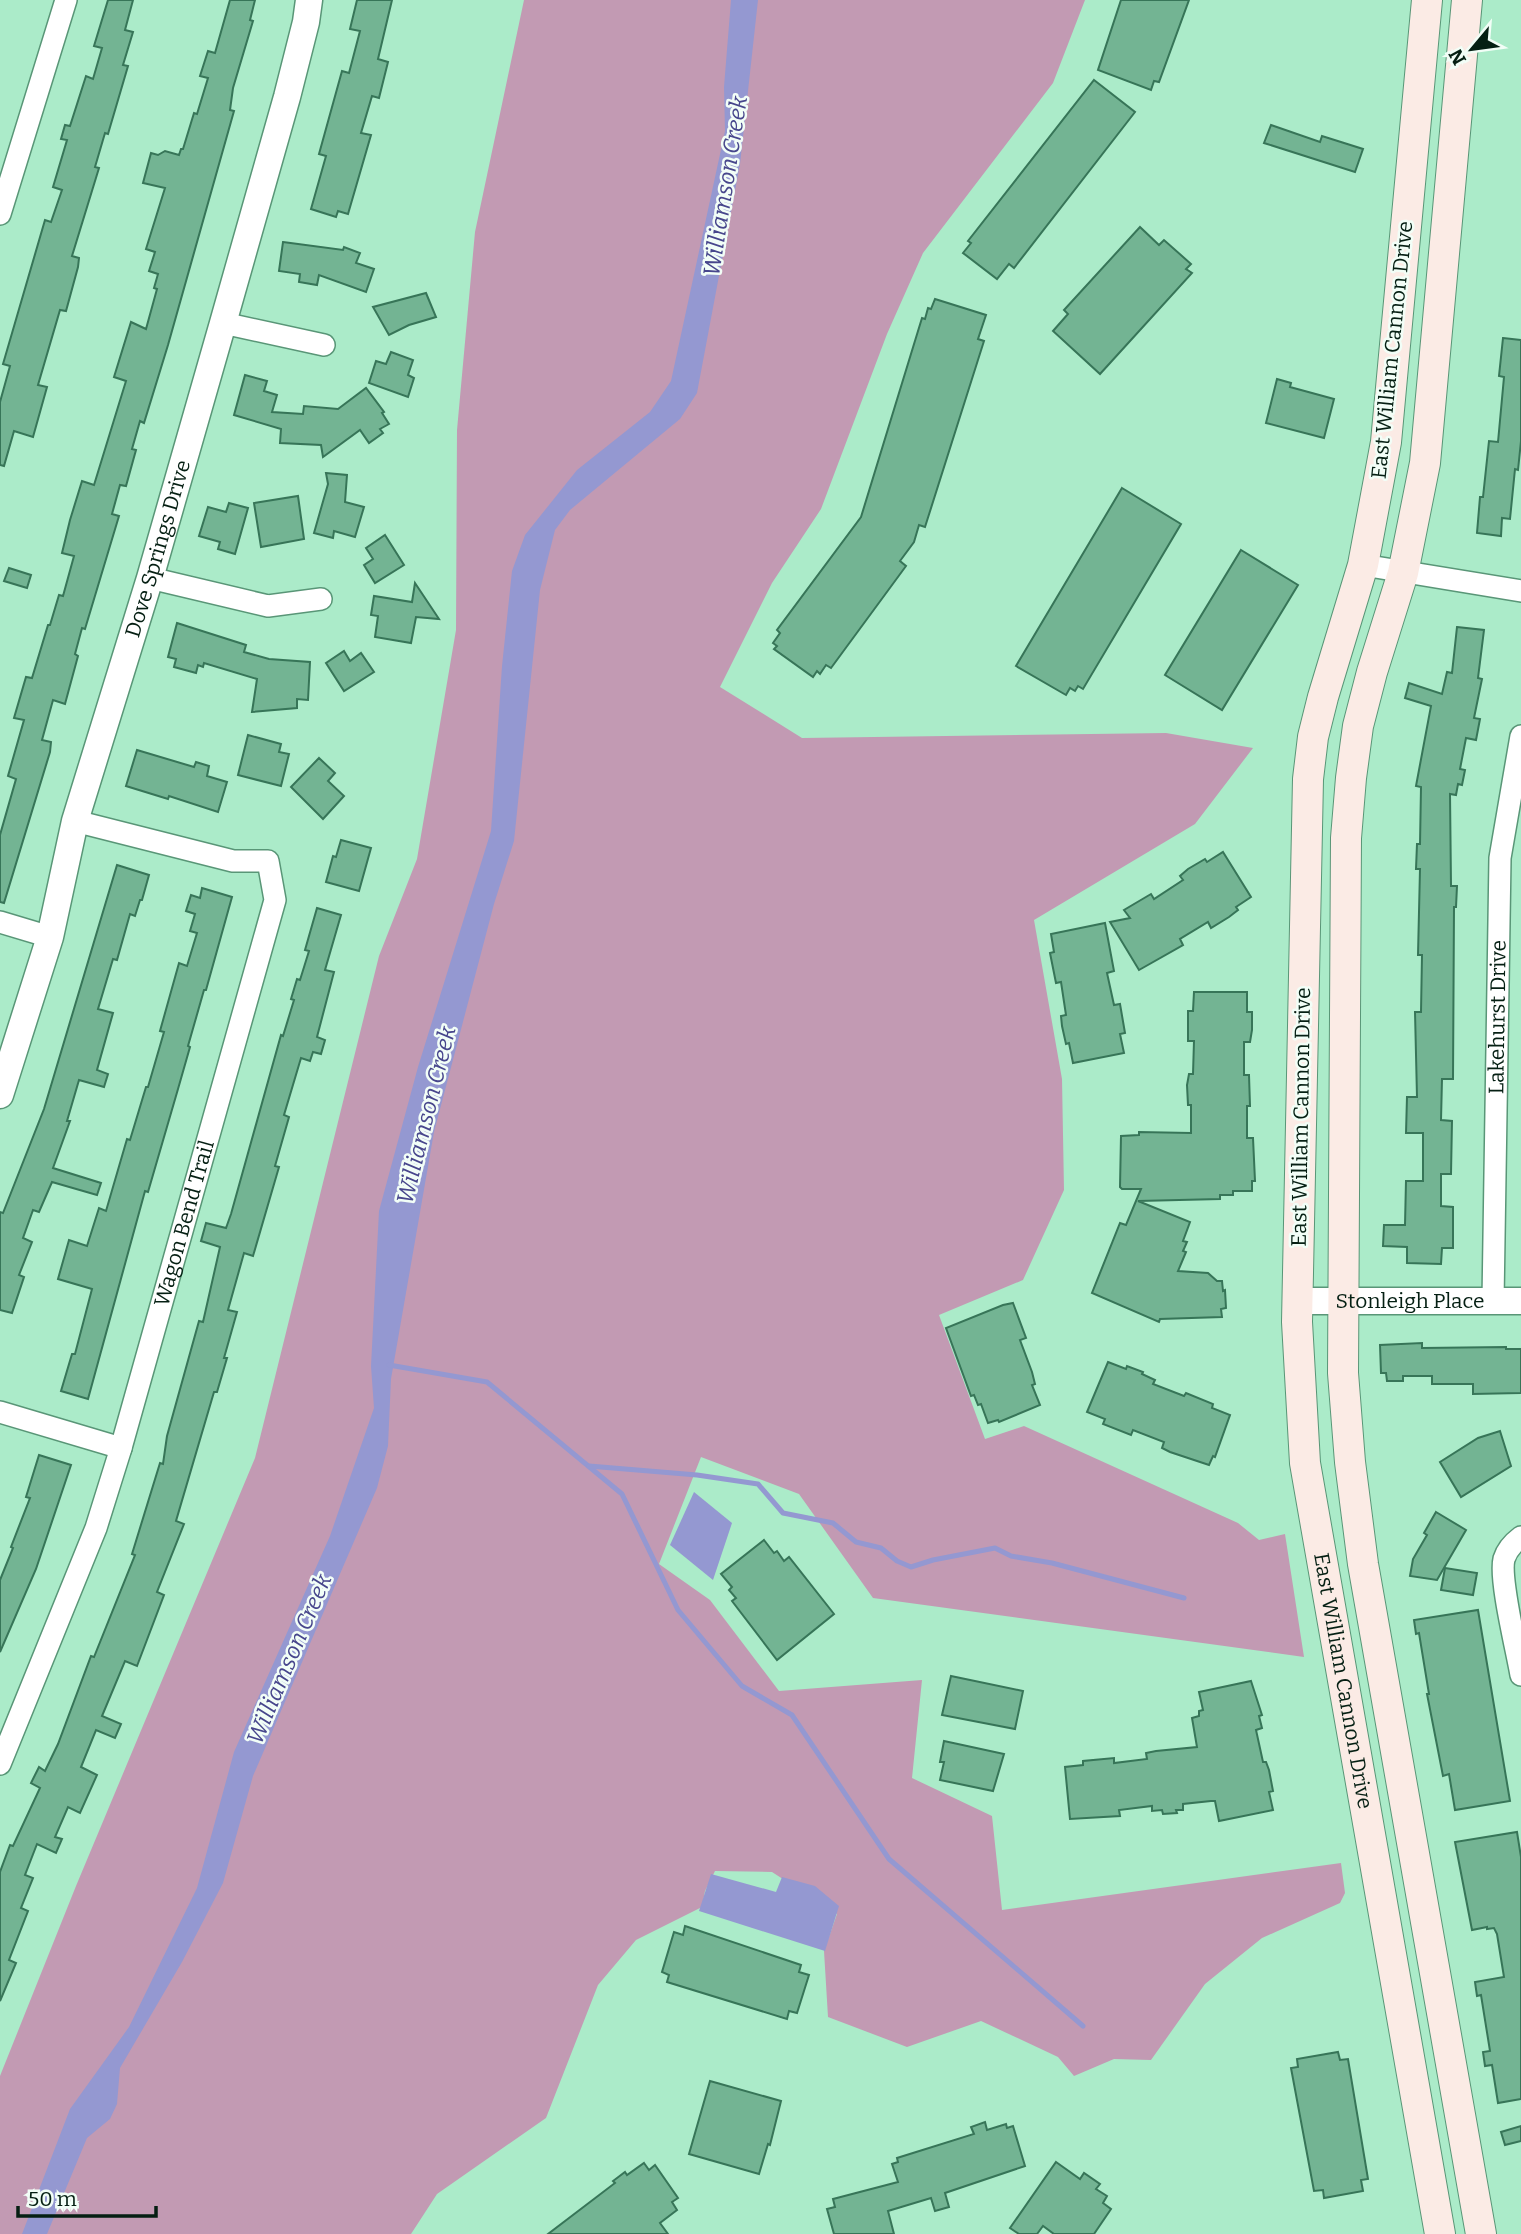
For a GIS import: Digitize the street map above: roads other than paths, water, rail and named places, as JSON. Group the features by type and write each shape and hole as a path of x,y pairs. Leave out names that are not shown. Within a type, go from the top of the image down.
{"main road":[{"name":"East William Cannon Drive","path":"1427,0 1386,442 1363,565 1323,697 1313,737 1308,779 1298,1301 1299,1375 1305,1463 1440,2234"},
{"name":"East William Cannon Drive","path":"1467,0 1427,451 1403,573 1358,726 1351,778 1346,838 1343,1373 1361,1551 1481,2234"},
{"path":"1387,1934 1427,1924"}],"street":[{"path":"0,214 66,0"},
{"name":"Dove Springs Drive","path":"0,1095 50,937 75,821 150,578 223,323 287,97 309,0"},
{"path":"223,323 324,345"},
{"path":"1363,565 1521,591"},
{"path":"150,578 268,606 321,599"},
{"name":"Lakehurst Drive","path":"1493,1301 1500,858 1521,736"},
{"name":"Wagon Bend Trail","path":"0,1764 96,1528 121,1448 275,900 268,861 233,861 75,821"},
{"path":"0,922 50,937"},
{"name":"Stonleigh Place","path":"1298,1301 1521,1301"},
{"path":"0,1412 121,1448"},
{"path":"1521,1537 1512,1544 1504,1559 1504,1579 1521,1675"}],"water":[{"name":"Williamson Creek","path":"731,0 758,0 740,164 697,393 680,419 570,510 555,530 540,590 514,841 494,904 434,1132 391,1379 388,1446 377,1488 253,1776 223,1883 182,1962 120,2068 117,2104 110,2119 87,2138 47,2234 22,2234 70,2109 129,2027 197,1888 234,1752 330,1536 374,1408 371,1366 379,1211 418,1067 491,831 502,666 512,571 525,535 577,470 650,412 671,381 725,131 724,87"},
{"path":"694,1492 732,1523 713,1580 670,1545"},
{"path":"711,1874 776,1892 782,1877 815,1886 839,1906 825,1951 699,1911"}],"waterway":[{"path":"389,1365 487,1382 622,1494 678,1610 742,1686 792,1715 889,1859 1083,2026"},
{"path":"589,1466 697,1475 758,1484 783,1513 833,1523 856,1542 881,1548 897,1561 911,1567 995,1548 1011,1556 1052,1563 1184,1598"}]}
